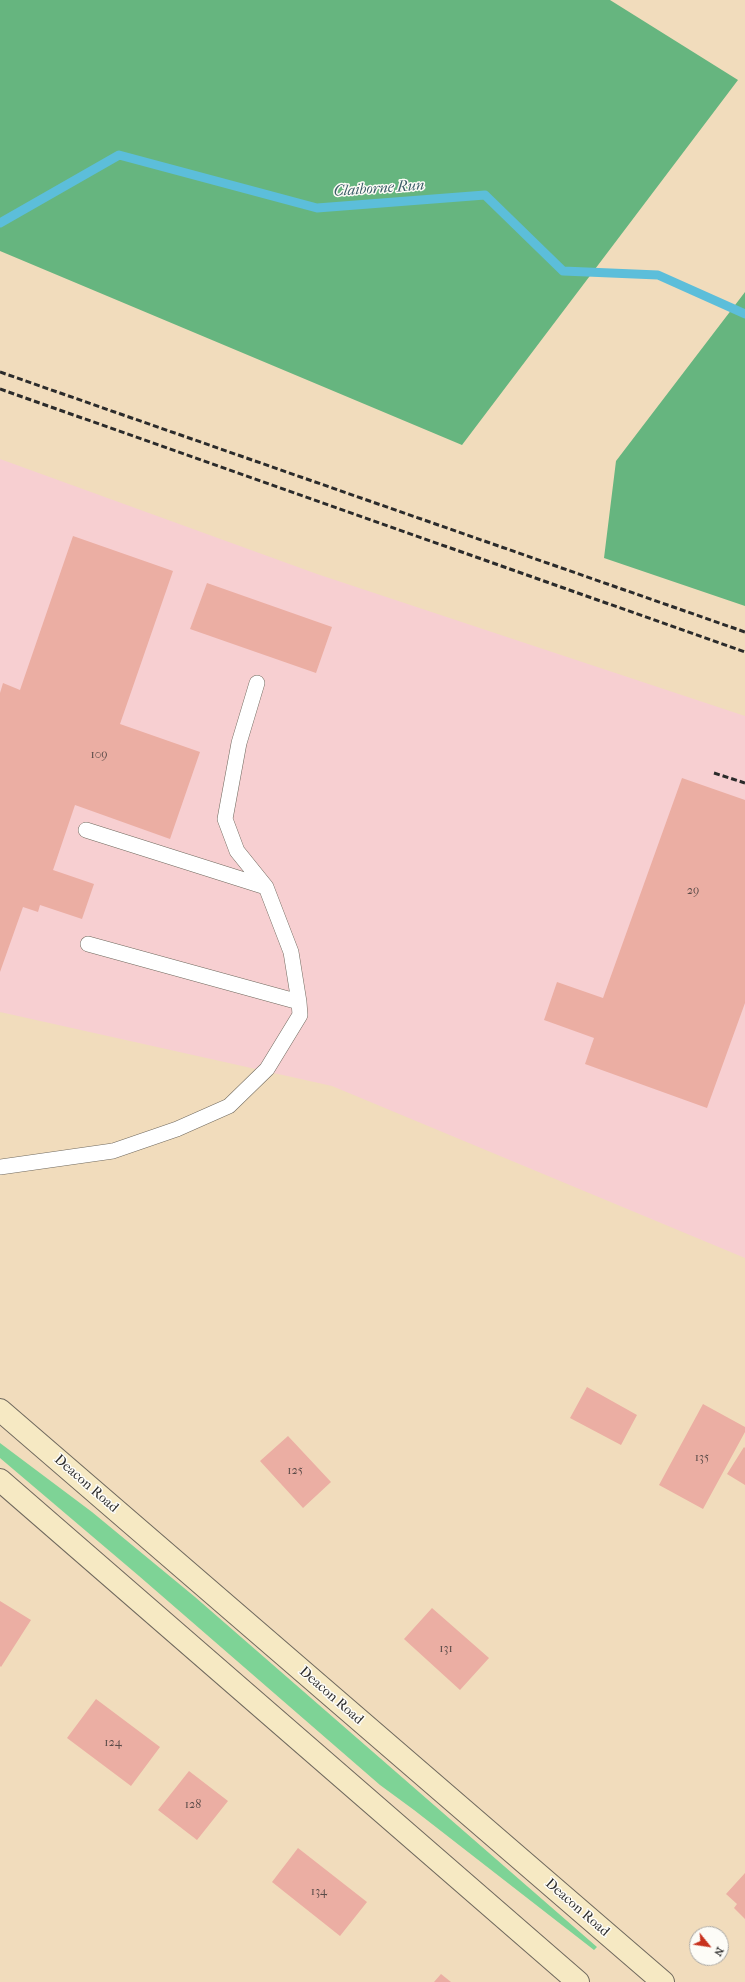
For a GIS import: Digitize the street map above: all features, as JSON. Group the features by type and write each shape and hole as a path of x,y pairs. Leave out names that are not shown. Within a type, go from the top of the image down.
{"main road":[{"name":"Deacon Road","path":"0,1410 662,1982"},
{"path":"0,1480 578,1982"}],"lane":[{"path":"0,1168 113,1151 177,1129 229,1106 267,1070 300,1015 291,952 266,887 237,851 225,819 239,743 257,683"},
{"path":"86,830 266,887"},
{"path":"88,944 299,1002"}],"shaded area":[{"path":"0,459 317,574 745,716 745,1258 332,1086 0,1012"}],"green space":[{"path":"0,0 610,0 738,80 462,445 0,251"},
{"path":"745,292 745,606 604,558 616,461"},
{"path":"0,1443 92,1512 195,1597 597,1947 594,1950 380,1785 139,1576 0,1458"}],"building":[{"path":"73,536 173,571 120,724 200,752 170,839 75,805 53,870 94,884 82,919 40,905 38,912 23,907 0,972 0,693 3,683 20,690"},
{"path":"207,583 332,627 316,673 190,629"},
{"path":"682,778 745,800 745,1003 707,1108 585,1064 594,1038 544,1020 557,982 603,998"},
{"path":"587,1387 637,1415 621,1445 570,1418"},
{"path":"703,1404 745,1427 745,1432 703,1509 659,1485"},
{"path":"288,1436 331,1482 303,1508 260,1461"},
{"path":"744,1447 745,1448 745,1485 727,1474"},
{"path":"0,1601 31,1620 1,1667 0,1666"},
{"path":"432,1608 489,1658 460,1690 404,1639"},
{"path":"96,1699 160,1747 131,1786 67,1738"},
{"path":"189,1771 228,1801 197,1840 158,1810"},
{"path":"298,1848 367,1902 340,1936 272,1882"},
{"path":"745,1873 745,1919 734,1908 737,1904 726,1894"},
{"path":"441,1974 451,1982 434,1982"}],"waterway":[{"name":"Claiborne Run","path":"0,223 119,155 317,208 485,195 563,271 658,275 745,314"}],"railway":[{"path":"0,372 745,632"},
{"path":"0,389 745,652"},
{"path":"714,773 745,783"}]}
